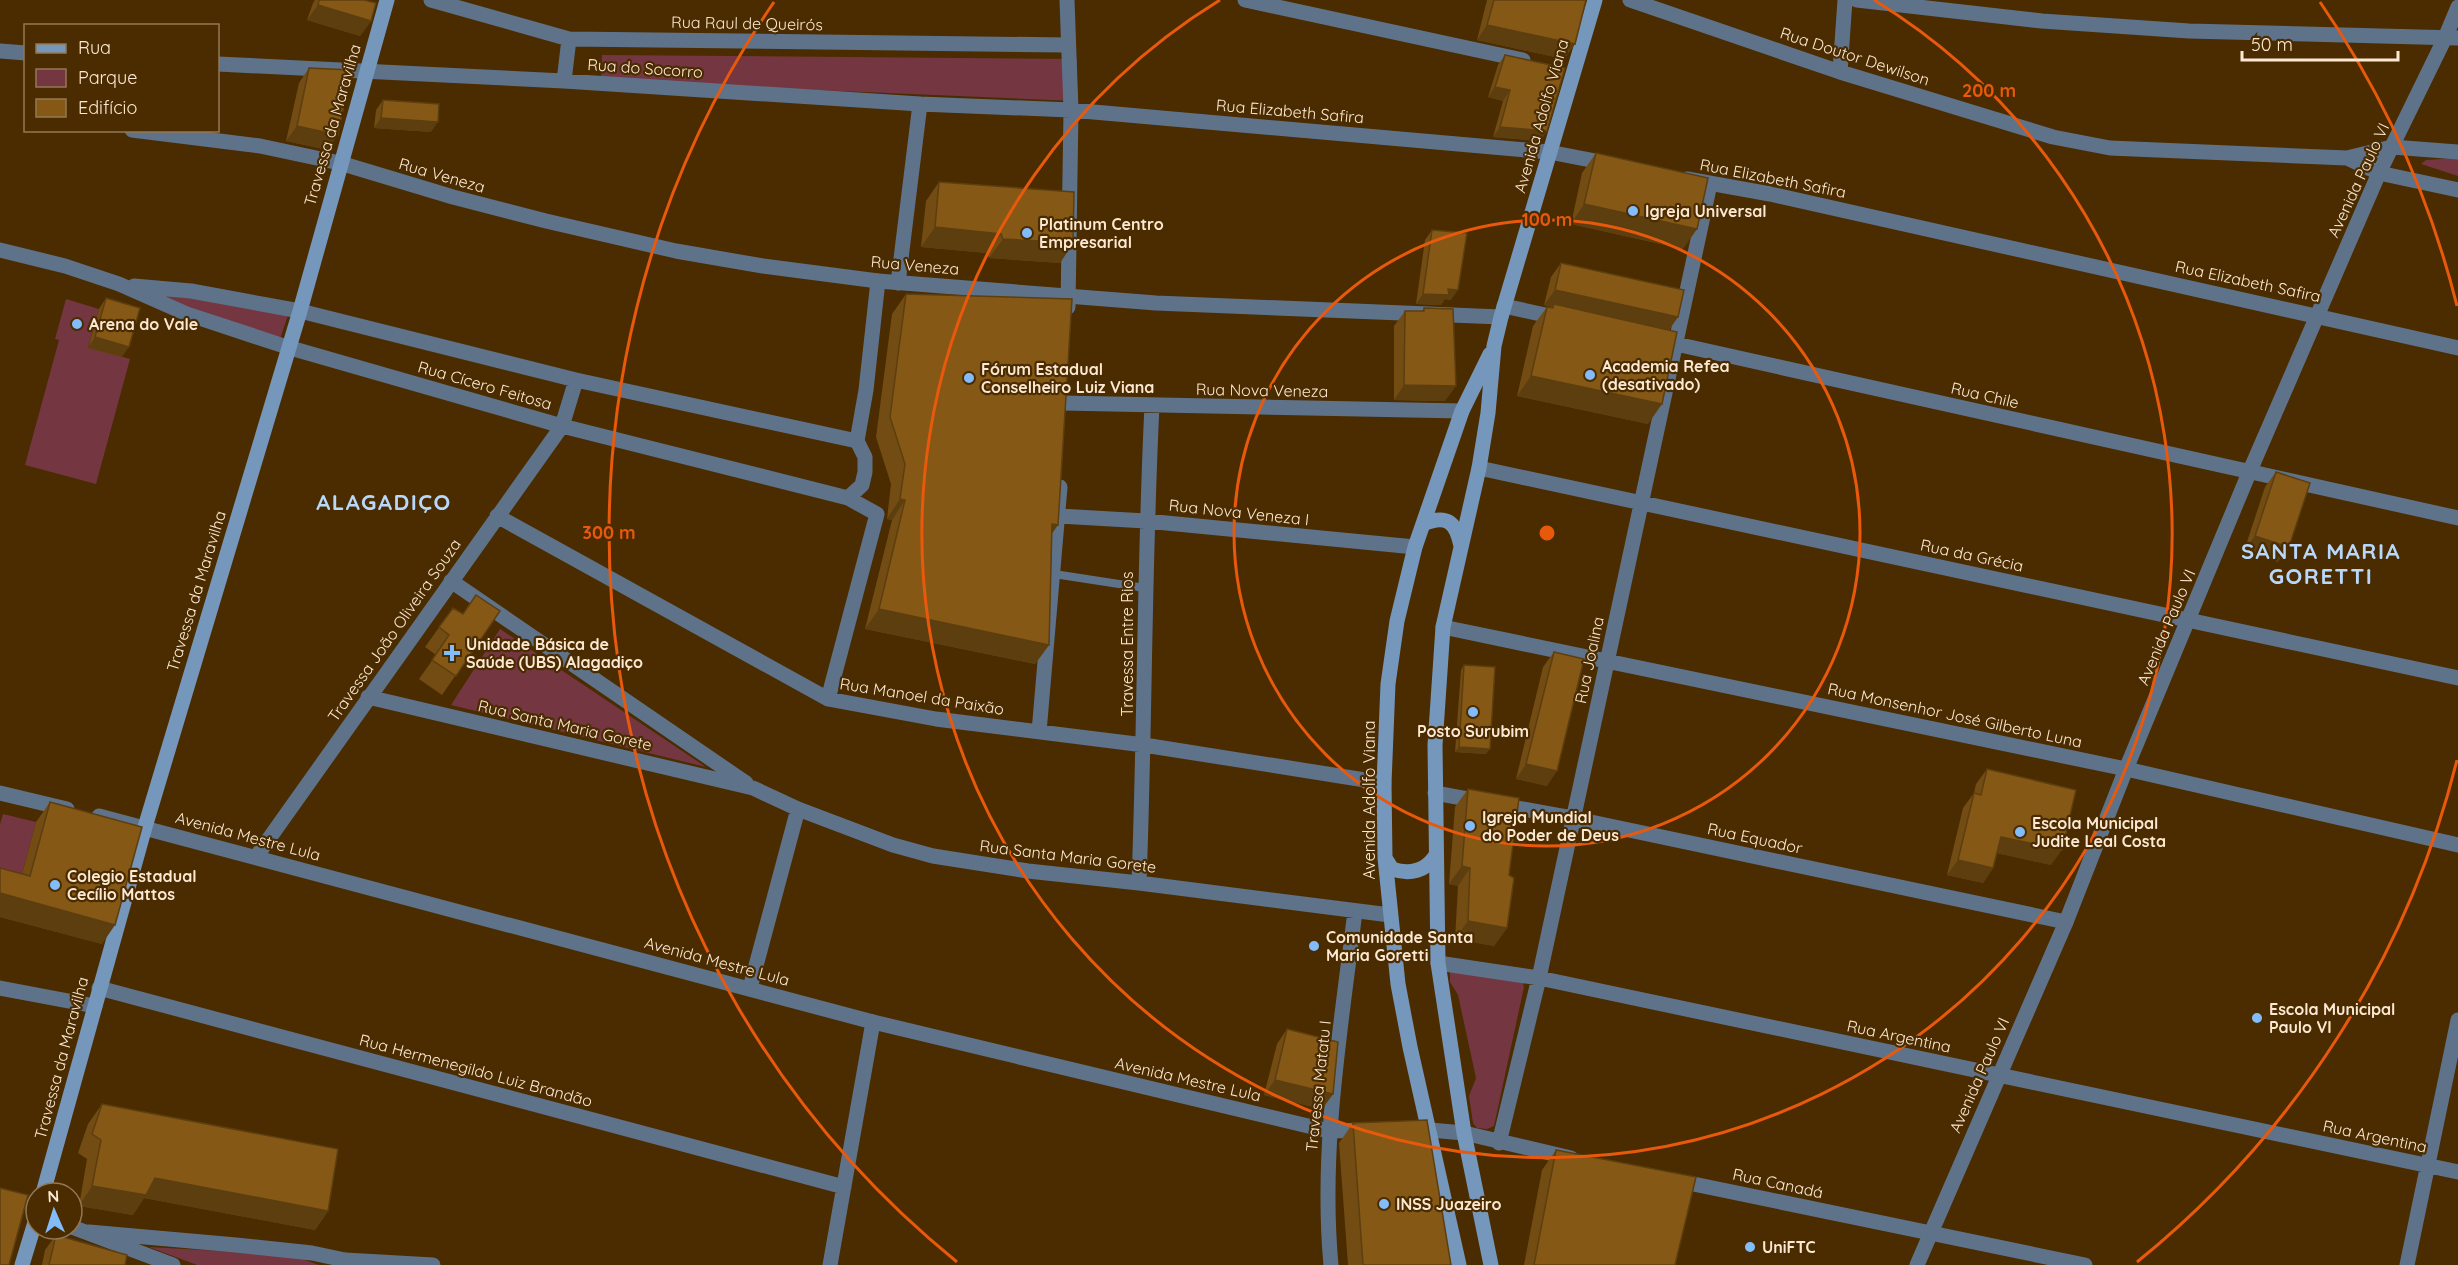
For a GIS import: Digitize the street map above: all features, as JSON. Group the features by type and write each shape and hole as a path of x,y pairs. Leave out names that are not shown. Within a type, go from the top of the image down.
{"main road":[{"name":"Travessa da Maravilha","path":"46,1181 145,827 287,347 300,311 387,0"},
{"name":"Avenida Adolfo Viana","path":"1491,1265 1464,1133 1438,963 1435,745 1443,627 1479,468 1488,413 1494,346 1502,311 1595,0"},
{"name":"Avenida Adolfo Viana","path":"1459,1265 1398,984 1385,858 1384,783 1390,674 1397,621 1415,547 1462,411 1494,346"},
{"path":"1423,524 1441,519 1447,520 1457,530 1461,546"},
{"path":"1385,858 1392,869 1411,872 1424,869 1436,855"},
{"path":"22,1265 29,1241"}],"street":[{"name":"Rua Raul de Queirós","path":"431,0 569,39 1068,45"},
{"path":"1067,0 1071,110 1067,319"},
{"path":"1245,0 1537,63"},
{"name":"Rua Doutor Dewilson","path":"1630,0 1840,72 2053,137 2110,148 2347,158 2392,147 2458,152"},
{"path":"1840,72 1845,0"},
{"path":"1857,0 2042,21 2189,31 2452,38"},
{"name":"Avenida Paulo VI","path":"1917,1265 2066,922 2126,769 2249,472 2379,173 2452,38 2458,7"},
{"path":"564,81 569,39"},
{"path":"0,51 24,52"},
{"name":"Rua do Socorro","path":"219,64 564,81 920,104 1071,110"},
{"path":"1557,68 1573,71"},
{"path":"898,283 920,104"},
{"name":"Rua Elizabeth Safira","path":"1071,110 1550,152 1630,168"},
{"path":"148,132 260,146 340,163"},
{"path":"2347,158 2379,173 2458,190"},
{"name":"Rua Veneza","path":"340,163 453,197 676,251 763,266 878,281 1156,303 1502,311"},
{"name":"Rua Elizabeth Safira","path":"1675,177 1781,197 2458,348"},
{"name":"Rua Joalina","path":"1499,1143 1539,978 1710,184"},
{"name":"Rua Cícero Feitosa","path":"0,250 65,266 119,284 187,314 287,347 562,426 848,498 877,514 828,699"},
{"path":"848,498 862,485 865,472 866,457 857,441 866,390 878,281"},
{"name":"Rua Cícero Feitosa","path":"119,284 191,291 300,311 576,380 857,441"},
{"path":"1502,311 1572,321"},
{"name":"Rua Chile","path":"1653,339 2458,518"},
{"name":"Travessa João Oliveira Souza","path":"256,857 562,426 576,380"},
{"name":"Rua Nova Veneza","path":"1063,403 1462,411"},
{"name":"Travessa Entre Rios","path":"1139,883 1144,745 1146,521 1152,406"},
{"name":"Rua da Grécia","path":"1479,468 2458,678"},
{"path":"1039,732 1059,516 1060,471"},
{"name":"Rua Manoel da Paixão","path":"497,516 828,699 936,719 1144,745 1384,783"},
{"name":"Rua Nova Veneza I","path":"1059,516 1146,521 1415,547"},
{"name":"Rua Santa Maria Gorete","path":"451,581 753,788 798,809 893,845 933,856 1028,871 1390,915"},
{"name":"Rua Monsenhor José Gilberto Luna","path":"1443,627 2126,769 2458,845"},
{"name":"Rua Santa Maria Gorete","path":"368,697 753,788"},
{"name":"Avenida Mestre Lula","path":"0,793 145,827 873,1022 1329,1131 1387,1130"},
{"name":"Rua Equador","path":"1435,793 1572,818 2066,922"},
{"path":"750,988 798,809"},
{"name":"Travessa Matatu I","path":"1331,1265 1328,1228 1329,1131 1355,911"},
{"name":"Rua Argentina","path":"1438,963 1539,978 2458,1172"},
{"path":"0,988 94,1006"},
{"name":"Rua Hermenegildo Luiz Brandão","path":"99,988 844,1187"},
{"path":"2407,1265 2458,1020"},
{"path":"830,1265 873,1022"},
{"path":"1410,1129 1464,1133 1499,1143 1589,1162"},
{"name":"Rua Canadá","path":"1657,1176 2085,1265"},
{"path":"84,1231 173,1265"},
{"path":"88,1232 312,1253 349,1262 433,1265"}],"lane":[{"path":"1054,574 1145,588"}],"green space":[{"path":"602,55 1077,59 1075,101 601,81"},
{"path":"2458,158 2458,176 2421,164 2426,160"},
{"path":"159,293 288,315 279,342 165,301"},
{"path":"66,299 99,309 88,347 130,359 96,484 25,465 59,340 55,339"},
{"path":"500,629 706,767 451,705"},
{"path":"3,814 36,822 16,896 0,892 0,824"},
{"path":"1450,969 1522,981 1524,987 1494,1126 1487,1129 1477,1128 1473,1123 1469,1096 1476,1078 1458,995 1450,982"},
{"path":"149,1247 291,1255 319,1265 197,1265"}],"building":[{"path":"319,0 364,0 376,3 371,21 318,5"},
{"path":"1494,0 1586,0 1575,44 1487,25"},
{"path":"1505,55 1565,68 1547,131 1500,127 1510,90 1495,87"},
{"path":"309,68 351,70 338,135 297,126"},
{"path":"383,100 439,104 438,122 381,118"},
{"path":"1596,153 1708,178 1697,229 1584,204"},
{"path":"939,182 1074,192 1073,243 1003,239 1001,234 935,227"},
{"path":"1432,230 1467,233 1458,290 1448,289 1449,295 1423,294"},
{"path":"1561,263 1684,290 1678,317 1555,290"},
{"name":"Fórum Estadual Conselheiro Luiz Viana","path":"906,294 1072,299 1058,525 1052,524 1049,645 879,609 905,500 900,499 905,464 890,417"},
{"path":"106,298 140,308 129,347 95,337"},
{"name":"Academia Refea (desativado)","path":"1554,304 1677,332 1662,404 1531,376 1547,307 1553,308"},
{"path":"1424,308 1453,309 1456,386 1404,385 1405,311 1424,311"},
{"path":"2276,472 2310,483 2289,547 2255,536"},
{"path":"476,595 500,611 456,676 432,660 449,635 439,627 453,608 463,614"},
{"path":"1554,652 1584,659 1557,771 1526,764"},
{"name":"Posto Surubim","path":"1464,665 1495,667 1490,749 1459,747"},
{"path":"1987,769 2076,790 2062,850 2001,837 1993,868 1958,860 1974,793 1981,795"},
{"path":"1468,789 1519,798 1509,875 1514,878 1507,928 1468,921 1470,868 1462,866"},
{"path":"50,802 142,827 115,925 0,893 0,868 30,876"},
{"path":"1287,1029 1338,1042 1333,1094 1275,1080"},
{"path":"102,1104 338,1149 328,1211 155,1178 146,1195 92,1186 101,1140 92,1134"},
{"name":"INSS Juazeiro","path":"1427,1120 1451,1265 1363,1265 1353,1123"},
{"path":"1556,1150 1696,1177 1675,1265 1534,1265"},
{"path":"0,1188 24,1194 24,1210 9,1265 0,1265"},
{"path":"55,1241 77,1241 127,1255 125,1265 49,1265"}],"place":[{"name":"Igreja Universal","path":"1633,211"},
{"name":"Platinum Centro Empresarial","path":"1027,233"},
{"name":"Arena do Vale","path":"77,324"},
{"name":"Academia Refea (desativado)","path":"1590,375"},
{"name":"Fórum Estadual Conselheiro Luiz Viana","path":"969,378"},
{"name":"Unidade Básica de Saúde (UBS) Alagadiço","path":"452,653"},
{"name":"Posto Surubim","path":"1473,712"},
{"name":"Igreja Mundial do Poder de Deus","path":"1470,826"},
{"name":"Escola Municipal Judite Leal Costa","path":"2020,832"},
{"name":"Colegio Estadual Cecílio Mattos","path":"55,885"},
{"name":"Comunidade Santa Maria Goretti","path":"1314,946"},
{"name":"Escola Municipal Paulo VI","path":"2257,1018"},
{"name":"INSS Juazeiro","path":"1384,1204"},
{"name":"UniFTC","path":"1750,1247"}],"district":[{"name":"ALAGADIÇO","path":"384,502"},
{"name":"SANTA MARIA GORETTI","path":"2321,564"}]}
